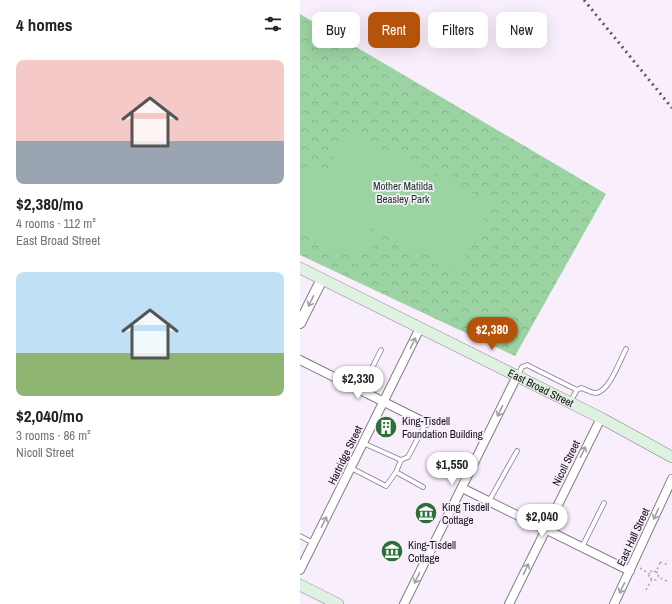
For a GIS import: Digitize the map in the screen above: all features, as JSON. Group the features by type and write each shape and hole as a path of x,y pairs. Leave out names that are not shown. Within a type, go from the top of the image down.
{"main road":[{"name":"East Broad Street","path":"300,268 570,402 672,457"},
{"path":"300,585 338,604"}],"street":[{"path":"300,323 322,279"},
{"name":"Hartridge Street","path":"300,570 420,328"},
{"path":"300,360 426,423"},
{"path":"404,604 517,376"},
{"name":"Nicoll Street","path":"509,604 600,418"},
{"name":"East Hall Street","path":"614,604 672,479"},
{"path":"462,488 582,547 632,568"}],"lane":[{"path":"517,376 522,367 527,365 577,390 580,388 598,393 606,388 626,349"},
{"path":"361,390 381,350"},
{"path":"570,402 577,390"},
{"path":"351,468 386,486 402,460 408,457 426,423"},
{"path":"363,443 402,460"},
{"path":"490,501 517,451"},
{"path":"396,472 423,487"},
{"path":"582,547 604,502"},
{"path":"300,536 313,543"}],"path":[{"path":"656,572 660,561 666,564 667,560"},
{"path":"632,568 650,574"},
{"path":"652,579 648,577 652,570 656,572"},
{"path":"656,572 659,573 658,577"},
{"path":"652,579 656,580 658,577"},
{"path":"658,577 669,582"},
{"path":"646,590 652,579"}],"green space":[{"name":"Mother Matilda Beasley Park","path":"300,14 312,21 312,48 358,48 606,194 515,356 300,255"},
{"path":"346,131 492,203 459,269 370,227 370,237 358,260 300,232 300,183 307,165 328,168"}],"railway":[{"path":"584,0 672,108"}],"place":[{"name":"King-Tisdell Foundation Building","path":"386,427"},
{"name":"King Tisdell Cottage","path":"426,513"},
{"name":"King-Tisdell Cottage","path":"392,551"}]}
